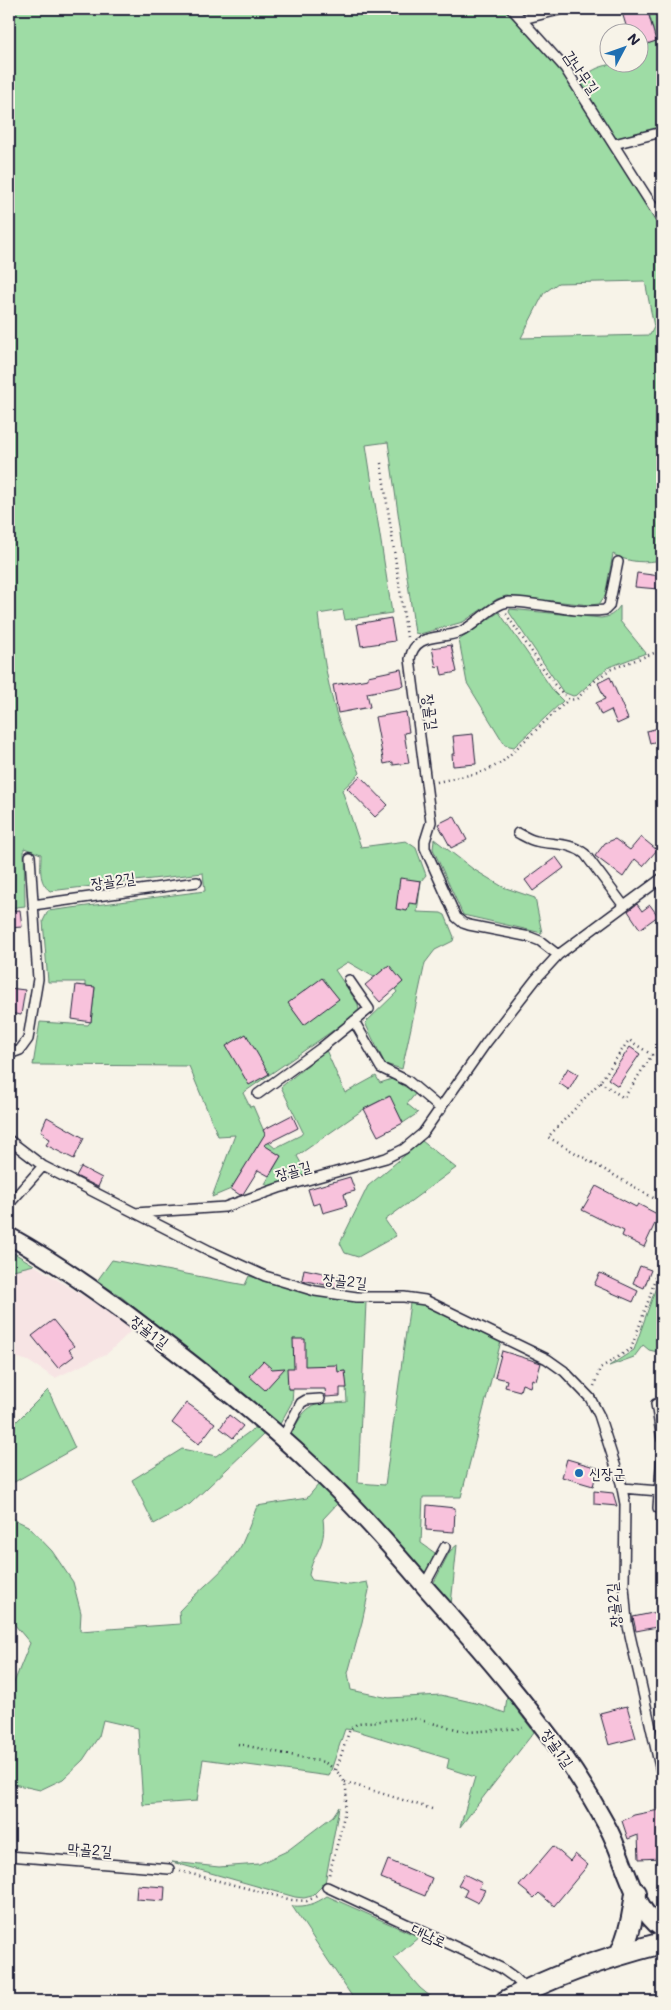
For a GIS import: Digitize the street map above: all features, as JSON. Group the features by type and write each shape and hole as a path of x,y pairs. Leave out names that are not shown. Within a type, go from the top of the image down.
{"street":[{"name":"장골1길","path":"9,1236 67,1271 188,1360 282,1439 336,1488 478,1647 539,1722 564,1756 609,1830 647,1914 662,1929"},
{"path":"620,1954 633,1918 636,1893"},
{"path":"506,2001 564,1974 620,1954 662,1943"}],"lane":[{"name":"감나무길","path":"512,9 565,68 662,221"},
{"path":"522,18 562,9"},
{"path":"614,144 662,132"},
{"path":"410,658 411,651 417,643 424,639 462,632 506,602 605,610 609,606 618,562"},
{"name":"장골길","path":"410,658 431,822 425,841 426,848 456,917 462,923 540,941 558,954"},
{"path":"518,833 534,841 569,845 578,848 585,854 624,906"},
{"path":"9,1054 20,1050 26,1043 38,979 30,856"},
{"name":"장골길","path":"134,1213 225,1207 279,1188 386,1158 404,1149 423,1133 486,1043 558,954 662,878"},
{"name":"장골2길","path":"33,905 197,882"},
{"path":"258,1094 369,1009 350,980"},
{"path":"354,1021 381,1068 408,1081 441,1109"},
{"name":"장골2길","path":"9,1140 43,1166 210,1251 265,1276 315,1291 357,1297 404,1297 425,1300 547,1359 564,1370 590,1398 599,1415 612,1450 622,1488 625,1504 624,1586 627,1622 662,1776"},
{"path":"9,1204 43,1166"},
{"path":"282,1439 301,1403 306,1400 320,1399"},
{"path":"662,1402 656,1404 662,1439"},
{"path":"658,1508 662,1453"},
{"path":"622,1488 659,1491"},
{"path":"424,1586 446,1547"},
{"name":"막골2길","path":"9,1856 169,1869"},
{"name":"대남로","path":"326,1887 501,1968 527,1990"}],"path":[{"path":"381,463 410,658"},
{"path":"500,605 554,684 569,700"},
{"path":"426,784 483,772 501,763 569,700 577,699 591,684 609,670 662,650"},
{"path":"600,1082 624,1098 652,1056 629,1040 600,1082 548,1137 662,1203"},
{"path":"590,1398 600,1368 632,1349 662,1253"},
{"path":"336,1770 350,1729 358,1723 412,1718 468,1732 521,1728 539,1722"},
{"path":"169,1869 292,1900 307,1901 318,1896 326,1887 347,1796 345,1782 336,1770 324,1762 238,1744"},
{"path":"345,1782 432,1809"}],"shaded area":[{"path":"34,1265 103,1308 132,1330 108,1353 55,1378 28,1361 9,1355 9,1271"}],"green space":[{"path":"9,9 503,9 532,36 562,72 662,228 662,560 637,561 613,554 605,596 599,604 590,605 506,596 497,599 463,622 420,634 415,633 388,442 366,445 392,613 345,620 343,610 318,614 325,666 333,704 360,773 342,790 361,847 406,841 416,848 426,875 421,881 417,912 441,913 445,915 454,937 453,941 435,950 425,963 402,1069 385,1064 365,1023 397,992 395,989 403,982 389,966 374,977 348,962 335,970 358,1004 359,1010 354,1016 243,1093 250,1107 253,1106 269,1143 275,1148 301,1135 303,1132 281,1087 326,1050 345,1093 376,1076 380,1083 392,1079 416,1093 407,1104 418,1113 403,1123 389,1096 364,1109 297,1156 307,1174 270,1187 265,1184 281,1156 260,1143 231,1189 212,1197 235,1135 218,1136 189,1066 33,1065 40,1022 88,1025 91,1021 95,988 85,986 85,982 48,982 43,921 48,911 205,891 203,873 50,891 42,879 41,854 24,848 25,906 9,908","holes":["645,281 654,327 650,335 521,338 544,293 558,283","323,978 338,999 304,1024 289,1003"]},
{"path":"648,9 662,9 662,129 619,140 615,139 582,84 585,77 598,68 598,72 648,72 648,44 656,41"},
{"path":"620,606 620,621 646,653 607,668 577,695 573,696 563,692 509,612 510,609 601,618 612,615"},
{"path":"499,612 554,692 563,701 514,747 505,745 467,683 459,640"},
{"path":"434,839 473,869 503,887 535,898 542,933 463,915 433,849"},
{"path":"422,1141 456,1168 385,1220 396,1236 358,1257 345,1253 340,1243 368,1186"},
{"path":"9,1250 34,1265 9,1271"},
{"path":"112,1260 245,1285 249,1276 318,1295 366,1302 358,1483 385,1485 410,1303 427,1306 465,1326 501,1341 461,1497 423,1497 421,1543 435,1553 426,1575 352,1491 291,1434 302,1415 312,1406 347,1402 345,1371 288,1389 293,1389 292,1402 280,1424 119,1295 97,1281"},
{"path":"662,1270 662,1353 649,1350 643,1345 634,1357 609,1366 634,1350"},
{"path":"48,1390 75,1448 9,1485 9,1429"},
{"path":"256,1427 264,1434 190,1504 154,1524 132,1480 182,1449 216,1456"},
{"path":"319,1484 338,1503 323,1519 323,1536 309,1575 312,1580 350,1585 367,1582 369,1590 348,1673 351,1690 389,1698 441,1695 480,1704 505,1713 507,1697 534,1732 460,1827 475,1777 447,1768 449,1759 354,1730 345,1729 329,1776 203,1759 197,1801 143,1805 138,1728 103,1720 99,1736 83,1760 63,1779 40,1790 9,1783 9,1688 11,1690 30,1643 9,1618 9,1580 11,1573 9,1571 9,1517 28,1526 52,1551 73,1582 81,1613 80,1631 180,1624 179,1611 228,1563 241,1546 257,1506 307,1498"},
{"path":"457,1545 451,1605 433,1584 450,1551"},
{"path":"339,1807 325,1883 312,1896 304,1898 295,1897 172,1862 219,1867 259,1864 287,1851 333,1816"},
{"path":"327,1896 419,1937 394,1958 420,1988 436,2001 355,2001 292,1906 311,1904"}],"building":[{"path":"621,9 641,9 642,13 648,12 656,41 648,44 648,22 625,22"},
{"path":"637,573 660,576 658,589 635,587"},
{"path":"391,618 395,641 361,646 357,624"},
{"path":"451,645 457,672 442,675 440,666 436,667 432,648"},
{"path":"401,669 404,686 367,693 370,707 338,713 333,685 368,679 368,676"},
{"path":"610,677 628,719 617,724 611,710 601,715 596,703 605,699 598,683"},
{"path":"406,712 409,732 404,733 409,763 393,765 393,762 384,764 375,717"},
{"path":"662,727 662,740 650,743 647,731"},
{"path":"473,734 476,764 453,766 452,754 455,754 453,736"},
{"path":"360,776 388,805 375,817 347,788"},
{"path":"454,816 467,840 451,848 438,824"},
{"path":"641,837 657,850 643,866 635,859 623,877 595,856 605,843 615,839 630,850"},
{"path":"556,857 564,868 533,891 525,880"},
{"path":"400,878 421,881 417,904 409,903 407,911 396,909"},
{"path":"637,904 642,911 650,905 658,916 640,929 628,911"},
{"path":"20,910 22,927 9,928 9,911"},
{"path":"389,965 403,982 380,1002 365,985"},
{"path":"322,978 339,999 304,1025 288,1003"},
{"path":"76,985 95,987 91,1022 72,1019"},
{"path":"9,988 25,990 21,1015 9,1013"},
{"path":"246,1034 269,1074 249,1085 226,1046"},
{"path":"630,1047 640,1054 618,1086 608,1079"},
{"path":"568,1068 578,1074 569,1090 559,1083"},
{"path":"390,1096 403,1123 378,1136 364,1109"},
{"path":"292,1115 298,1128 264,1145 281,1156 269,1176 258,1170 243,1194 240,1195 231,1189 265,1134 263,1130"},
{"path":"47,1117 84,1138 74,1159 46,1145 50,1139 43,1135 45,1133 41,1131"},
{"path":"81,1167 102,1178 98,1187 76,1176"},
{"path":"350,1177 355,1191 344,1194 347,1206 323,1213 320,1203 313,1205 308,1189"},
{"path":"596,1186 636,1207 638,1204 659,1215 644,1247 622,1236 624,1231 582,1210"},
{"path":"640,1266 651,1270 644,1288 633,1283"},
{"path":"304,1269 342,1277 340,1288 302,1280"},
{"path":"600,1273 638,1291 633,1302 594,1285"},
{"path":"53,1320 74,1346 69,1350 74,1356 58,1368 32,1336"},
{"path":"293,1339 305,1339 305,1366 337,1365 338,1372 345,1371 347,1388 340,1388 340,1396 326,1397 325,1389 288,1389 287,1368 294,1368"},
{"path":"502,1351 541,1363 536,1381 532,1379 530,1387 522,1384 520,1391 505,1387 507,1380 495,1377"},
{"path":"263,1361 272,1369 285,1368 265,1390 249,1376"},
{"path":"187,1403 215,1423 199,1444 172,1423"},
{"path":"229,1415 243,1426 233,1438 220,1428"},
{"path":"567,1459 598,1468 593,1486 562,1477"},
{"path":"594,1491 613,1493 617,1506 594,1504"},
{"path":"427,1505 455,1508 454,1532 426,1530"},
{"path":"662,1611 662,1626 636,1631 633,1617"},
{"path":"627,1706 636,1738 609,1745 600,1713"},
{"path":"659,1810 661,1858 639,1859 638,1835 628,1839 622,1821 634,1815"},
{"path":"553,1846 570,1861 575,1854 588,1865 554,1906 539,1893 534,1898 519,1886"},
{"path":"388,1860 432,1878 425,1896 381,1878"},
{"path":"464,1874 482,1883 479,1888 485,1890 478,1903 464,1896 467,1890 458,1885"},
{"path":"137,1885 165,1887 164,1901 136,1899"}],"place":[{"name":"신장군","path":"579,1473"}]}
